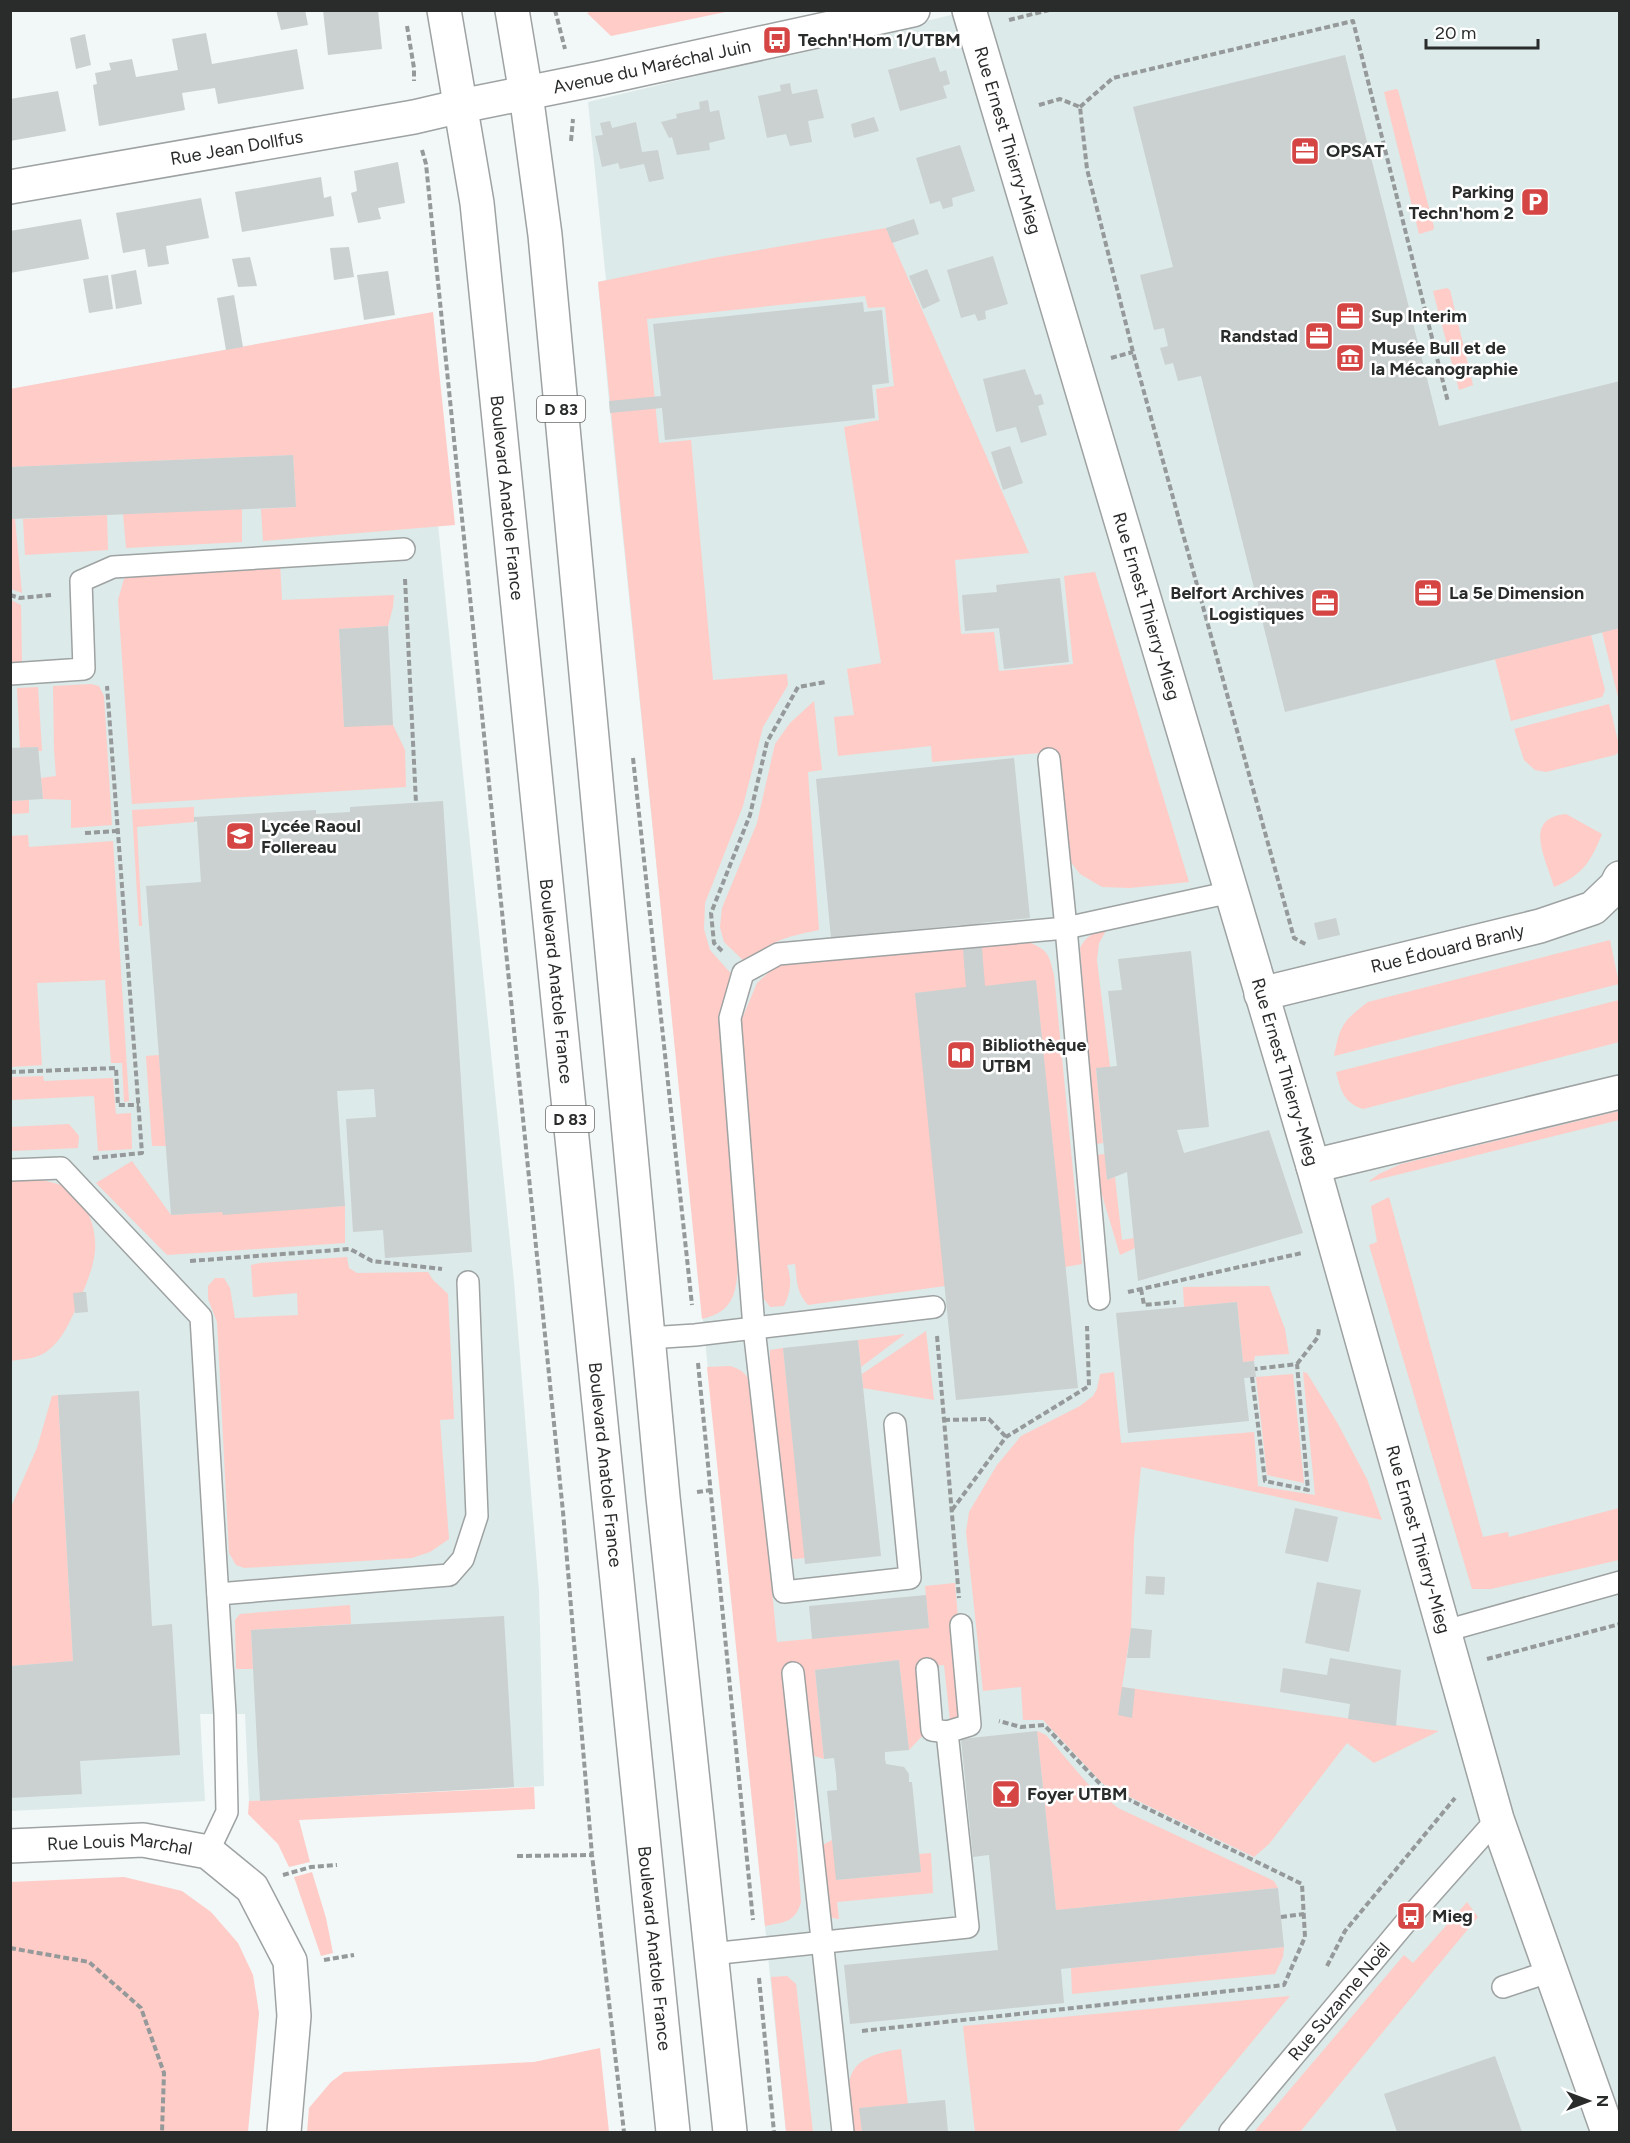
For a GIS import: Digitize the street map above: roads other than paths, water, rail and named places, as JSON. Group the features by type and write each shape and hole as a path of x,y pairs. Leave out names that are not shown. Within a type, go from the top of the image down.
{"street":[{"name":"Boulevard Anatole France","path":"444,10 481,239 673,2133"},
{"name":"D 83","path":"512,10 545,235 648,1338 730,2133"},
{"name":"Avenue du Maréchal Juin","path":"461,106 574,84 913,10"},
{"name":"Rue Ernest Thierry-Mieg","path":"969,10 1313,1166 1497,1819 1608,2133"},
{"name":"Rue Jean Dollfus","path":"10,187 414,117 461,106"},
{"name":"Rue Édouard Branly","path":"1261,993 1540,926 1593,908 1616,886 1620,878"},
{"path":"1313,1166 1620,1092"},
{"name":"Rue Louis Marchal","path":"10,1846 143,1840 208,1852 252,1888 290,1961 294,2016 284,2133"}],"lane":[{"path":"10,674 84,669 81,581 113,567 404,549"},
{"path":"1049,759 1099,1299"},
{"path":"895,1424 910,1578 784,1592 754,1328 730,1018 744,973 778,954 1066,928 1231,892"},
{"path":"10,1170 62,1168 201,1317 225,1714 227,1812 208,1852"},
{"path":"218,1594 449,1575 463,1559 477,1516 468,1282"},
{"path":"648,1338 695,1335 934,1307"},
{"path":"1445,1631 1620,1582"},
{"path":"927,1669 932,1730 946,1732 970,1725 962,1625"},
{"path":"793,1673 843,2133"},
{"path":"711,1954 968,1927 946,1732"},
{"name":"Rue Suzanne Noël","path":"1230,2133 1411,1916 1497,1819"},
{"path":"1503,1986 1551,1971"}],"place":[{"name":"Techn'Hom 1/UTBM","path":"777,40"},
{"name":"OPSAT","path":"1305,151"},
{"name":"Parking Techn'hom 2","path":"1535,202"},
{"name":"Sup Interim","path":"1350,316"},
{"name":"Randstad","path":"1319,336"},
{"name":"Musée Bull et de la Mécanographie","path":"1350,358"},
{"name":"La 5e Dimension","path":"1428,593"},
{"name":"Belfort Archives Logistiques","path":"1325,603"},
{"name":"Lycée Raoul Follereau","path":"240,836"},
{"name":"Bibliothèque UTBM","path":"961,1055"},
{"name":"Foyer UTBM","path":"1006,1794"},
{"name":"Mieg","path":"1411,1916"}]}
